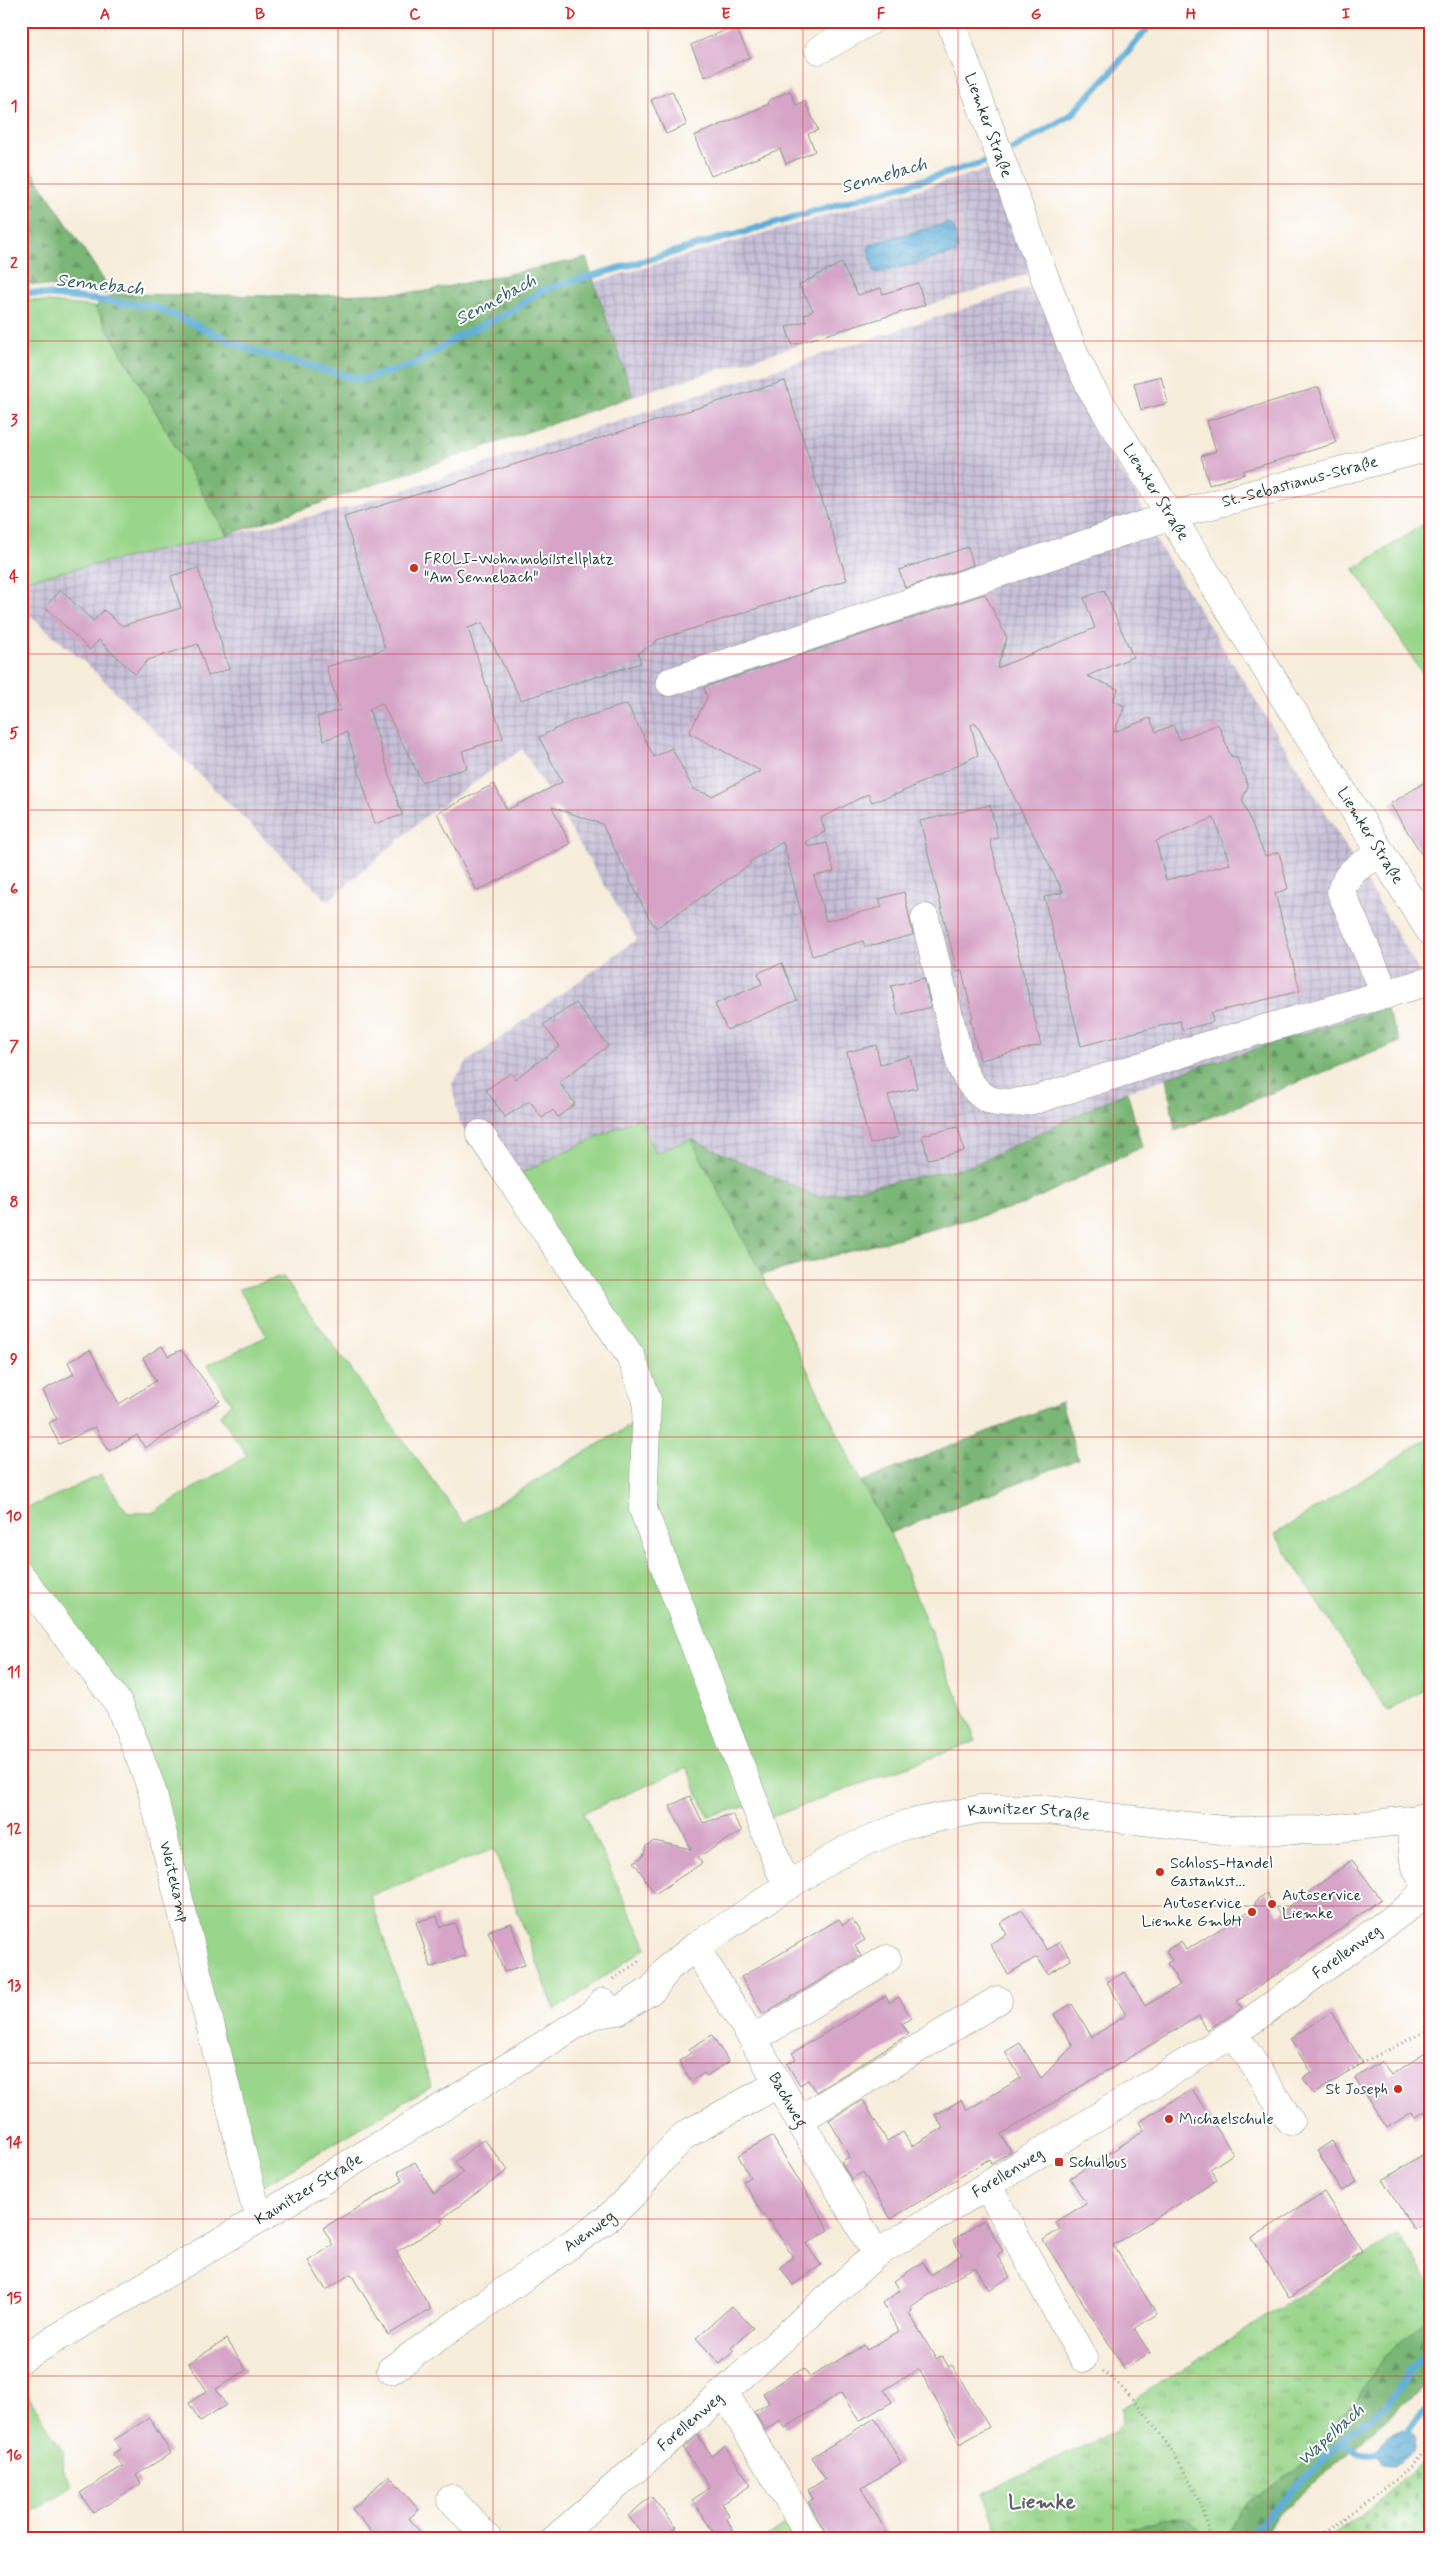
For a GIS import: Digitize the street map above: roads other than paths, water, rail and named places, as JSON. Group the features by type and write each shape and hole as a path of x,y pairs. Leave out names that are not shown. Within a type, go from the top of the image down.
{"street":[{"path":"819,50 870,21"},
{"name":"Liemker Straße","path":"950,21 1076,358 1091,388 1430,931"},
{"name":"St.-Sebastianus-Straße","path":"670,682 1170,516 1430,448"},
{"path":"1382,854 1362,864 1344,880 1341,892 1386,995"},
{"path":"925,918 961,1066 970,1086 982,1096 997,1103 1014,1104 1038,1100 1202,1047 1430,981"},
{"path":"480,1134 631,1357 647,1400 643,1509 780,1870 789,1885"},
{"name":"Weitekamp","path":"21,1576 119,1704 151,1787 254,2201 264,2216"},
{"name":"Kaunitzer Straße","path":"21,2359 264,2216 591,2014 608,1996 643,1974 668,1968 695,1947 846,1850 907,1824 980,1809 1038,1809 1230,1831 1318,1830 1420,1818"},
{"name":"Forellenweg","path":"555,2539 724,2392 876,2254 988,2187 1234,2033 1410,1906 1430,1886 1420,1879 1415,1869 1420,1818"},
{"name":"Bachweg","path":"695,1947 753,2039 876,2254"},
{"path":"753,2039 888,1959"},
{"path":"799,2120 998,2000"},
{"path":"1234,2033 1290,2121"},
{"name":"Auenweg","path":"391,2370 607,2219 622,2207 685,2135 778,2084"},
{"path":"988,2187 1083,2358"},
{"path":"724,2392 812,2539"},
{"path":"451,2499 488,2539"}],"water":[{"path":"948,223 954,228 958,248 956,253 879,273 874,271 868,249 872,243"},
{"path":"1402,2429 1410,2431 1415,2437 1414,2449 1395,2465 1383,2464 1377,2453 1382,2441"}],"waterway":[{"name":"Sennebach","path":"1013,149 1071,115 1113,70 1153,21"},
{"name":"Sennebach","path":"21,292 153,306 251,350 361,380 416,364 459,336 509,313 543,290 992,160"},
{"name":"Wapelbach","path":"1246,2539 1341,2441 1385,2406 1395,2395 1407,2372 1430,2349"},
{"path":"1404,2436 1430,2405"},
{"path":"1341,2441 1356,2451 1366,2453 1384,2451"}],"place":[{"name":"FROLI-Wohnmobilstellplatz \"Am Sennebach\"","path":"414,568"},
{"name":"Schloss-Handel Gastankst...","path":"1160,1872"},
{"name":"Autoservice Liemke","path":"1272,1904"},
{"name":"Autoservice Liemke GmbH","path":"1252,1912"},
{"name":"St Joseph","path":"1398,2089"},
{"name":"Michaelschule","path":"1169,2119"},
{"name":"Schulbus","path":"1059,2162"}],"district":[{"name":"Liemke","path":"1042,2502"}]}
